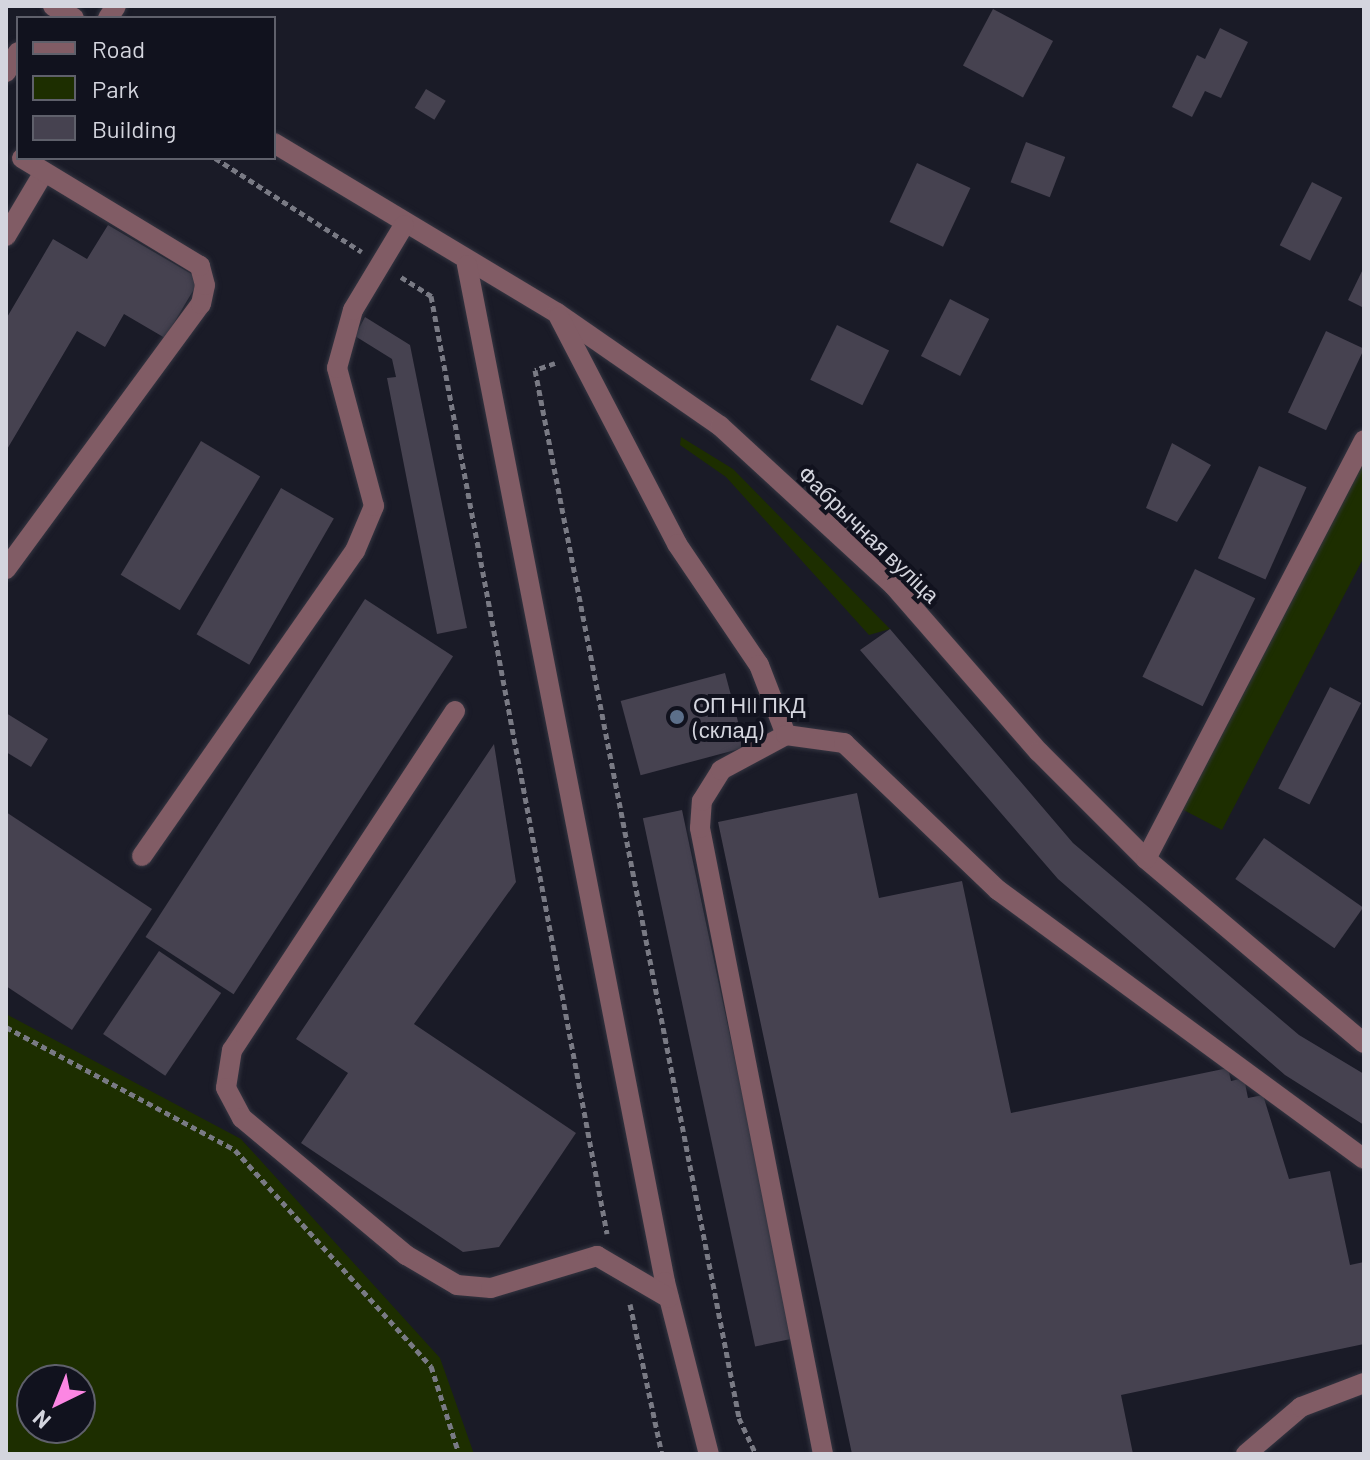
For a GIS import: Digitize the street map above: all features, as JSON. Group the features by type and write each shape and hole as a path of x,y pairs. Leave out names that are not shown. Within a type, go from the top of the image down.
{"street":[{"path":"53,6 70,16"},
{"name":"Фабрычная вуліца","path":"276,144 467,265 557,313 720,426 894,586 1039,752 1146,859 1364,1043"},
{"path":"6,569 201,304 205,285 200,266 25,160"},
{"path":"6,236 44,172"},
{"path":"142,856 355,551 374,506 337,368 353,310 404,225"},
{"path":"467,265 669,1298 709,1454"},
{"path":"557,313 677,544 759,665 786,735"},
{"path":"1146,859 1364,440"},
{"path":"455,711 232,1050 226,1088 242,1118 406,1255 457,1285 491,1288 597,1256 669,1298"},
{"path":"823,1454 700,828 702,801 721,770 786,735 844,743 998,890 1364,1159"},
{"path":"1246,1454 1301,1407 1364,1383"}],"path":[{"path":"218,160 431,296 608,1240"},
{"path":"579,355 535,370 739,1418 756,1454"},
{"path":"6,1027 235,1150 431,1366 459,1454"},
{"path":"624,1272 662,1454"}],"green space":[{"path":"681,437 733,469 890,629 869,635 726,477 680,445"},
{"path":"1364,440 1364,557 1222,830 1174,805"},
{"path":"6,1014 241,1139 440,1358 474,1454 6,1454"}],"building":[{"path":"993,9 1053,41 1023,97 963,66"},
{"path":"1220,28 1248,42 1221,98 1205,91 1192,117 1172,107 1197,55 1205,59"},
{"path":"426,89 446,101 434,120 415,108"},
{"path":"1026,142 1065,157 1050,197 1011,182"},
{"path":"917,163 970,188 943,247 890,222"},
{"path":"1312,182 1342,197 1310,261 1280,245"},
{"path":"108,225 200,279 165,338 124,314 105,347 77,331 6,451 6,319 53,239 87,259"},
{"path":"1364,267 1364,308 1348,300"},
{"path":"950,299 989,319 960,376 921,356"},
{"path":"365,317 410,345 467,628 437,634 387,378 396,377 392,359 355,336"},
{"path":"837,325 889,350 862,405 810,380"},
{"path":"1326,331 1364,349 1326,430 1288,413"},
{"path":"201,441 260,477 180,610 121,575"},
{"path":"1172,443 1211,465 1177,522 1146,508"},
{"path":"1259,466 1307,487 1265,579 1218,558"},
{"path":"281,488 334,518 249,665 197,634"},
{"path":"1195,569 1255,598 1203,706 1142,677"},
{"path":"365,599 453,656 234,994 146,937"},
{"path":"890,629 1073,843 1299,1035 1364,1074 1364,1125 1285,1075 1058,879 860,650"},
{"path":"725,673 745,747 641,775 621,701"},
{"path":"1330,687 1361,703 1309,804 1278,789"},
{"path":"6,713 48,739 31,767 6,752"},
{"path":"494,744 516,882 414,1024 576,1133 499,1247 463,1252 301,1143 348,1073 296,1039"},
{"path":"857,793 879,898 962,881 1011,1113 1228,1068 1231,1081 1244,1078 1248,1098 1263,1095 1289,1179 1330,1171 1350,1265 1364,1262 1364,1344 1121,1395 1133,1454 852,1454 718,822"},
{"path":"682,810 794,1338 755,1347 643,818"},
{"path":"6,812 152,909 72,1030 6,986"},
{"path":"1264,838 1363,907 1334,948 1235,879"},
{"path":"159,951 221,993 165,1076 103,1034"}],"place":[{"name":"ОП НII ПКД (склад)","path":"677,717"}]}
